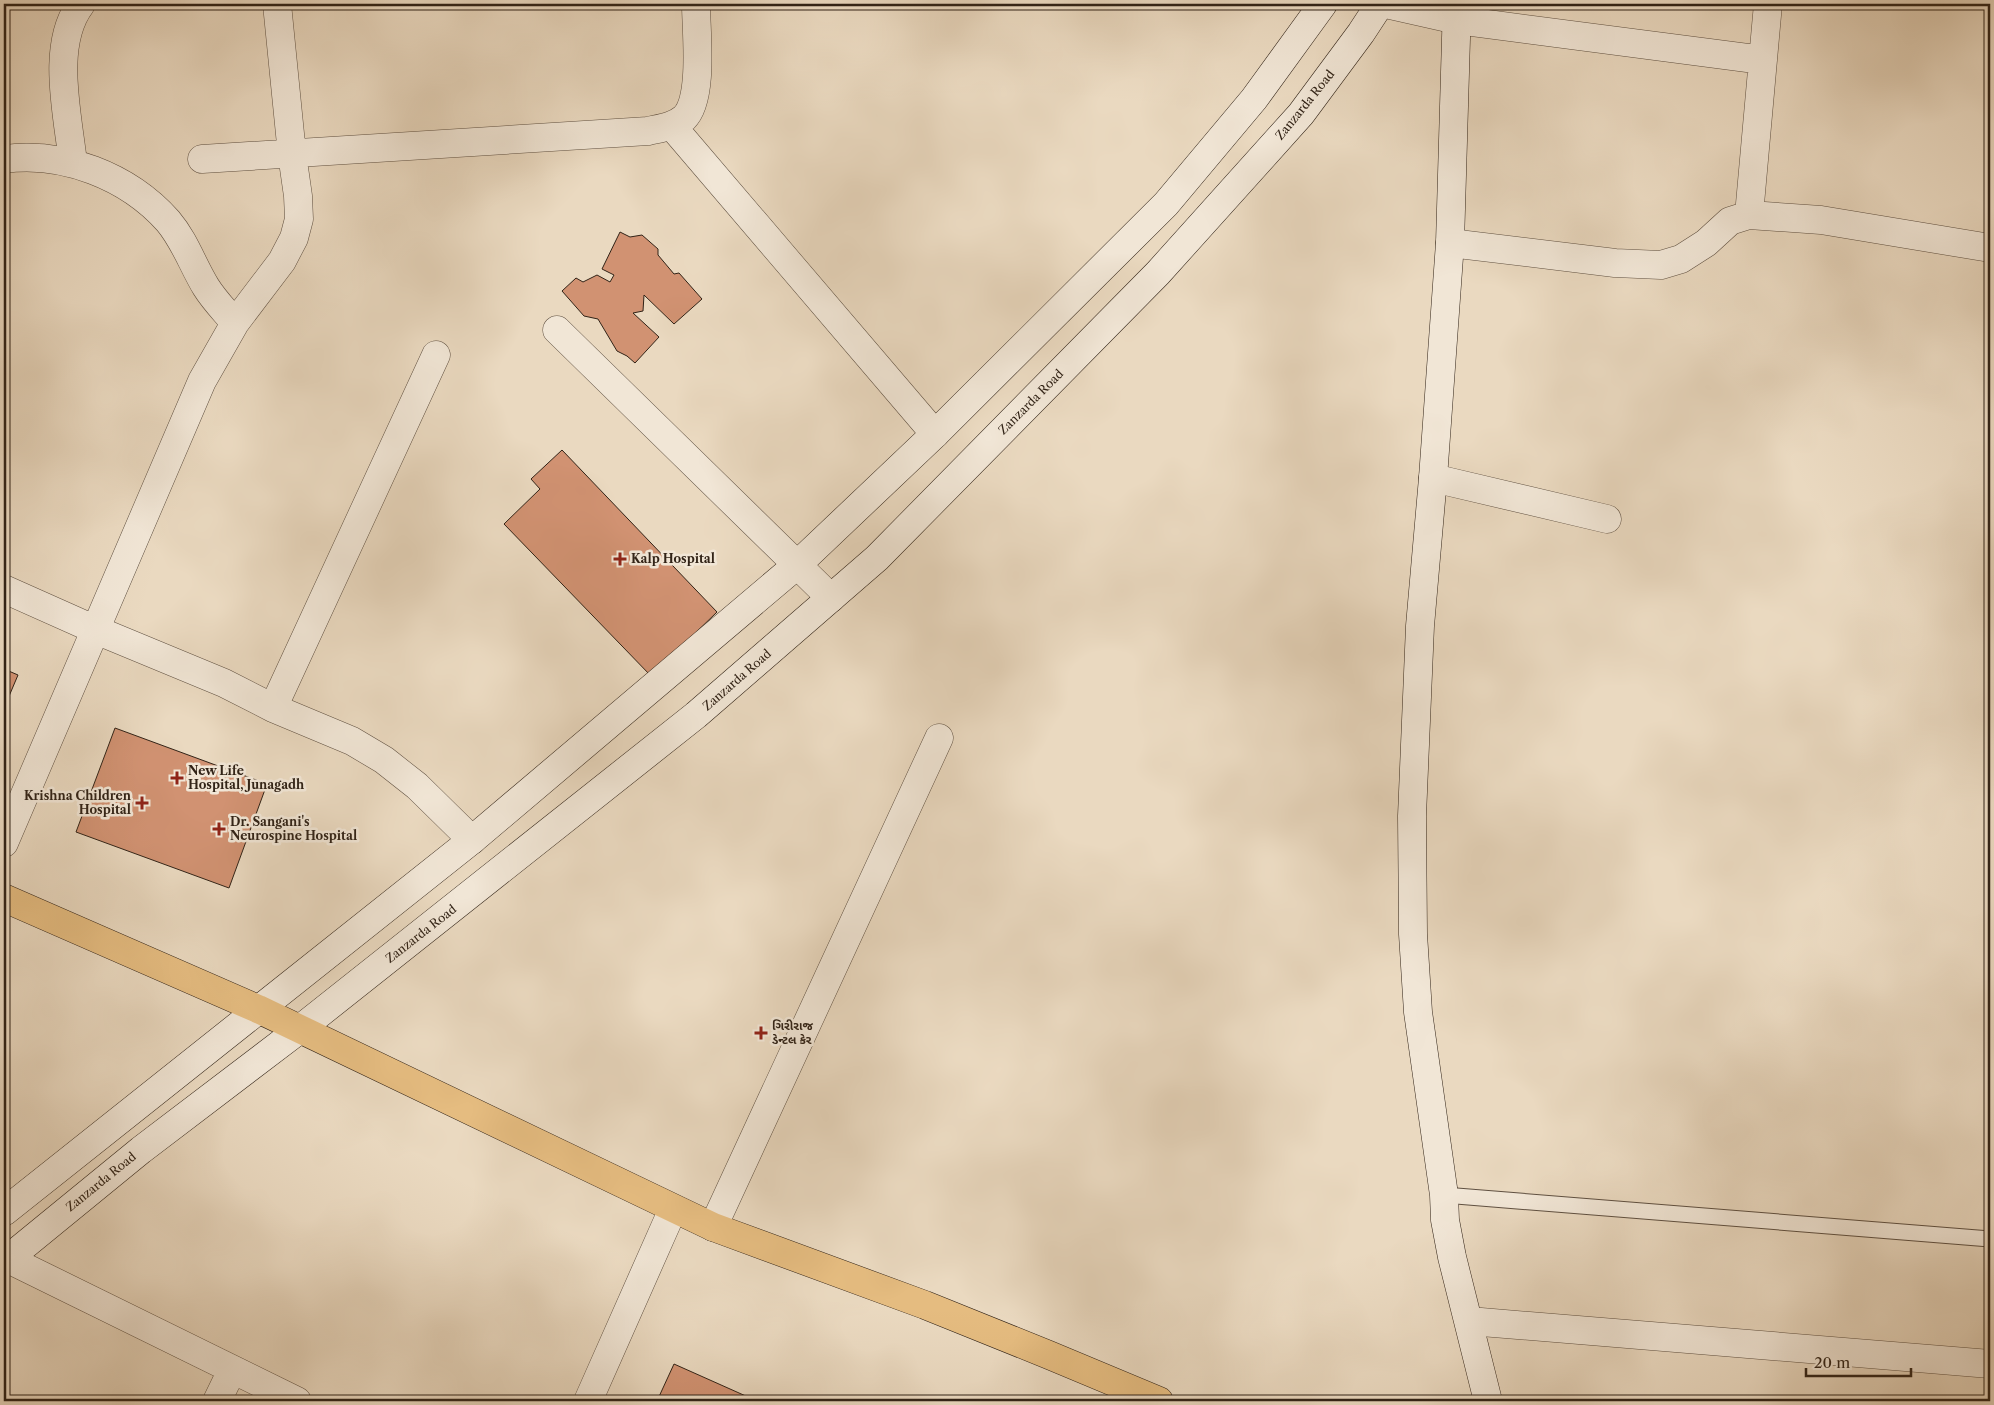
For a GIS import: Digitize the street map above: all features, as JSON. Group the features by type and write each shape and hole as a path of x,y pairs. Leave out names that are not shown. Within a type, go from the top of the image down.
{"main road":[{"path":"4,898 258,1009 713,1227 925,1305 1148,1397"}],"street":[{"path":"74,163 63,71 64,44 71,22 81,4"},
{"path":"4,843 202,381 235,323 282,261 294,238 299,219 298,196 277,4"},
{"path":"202,158 648,131 672,126 685,117 696,90 696,4"},
{"path":"4,1212 472,840 797,566 936,434 1166,204 1254,99 1323,4"},
{"name":"Zanzarda Road","path":"6,1260 141,1150 300,1029 696,715 877,558 1158,273 1301,114 1380,4"},
{"path":"1386,4 1457,12 1763,60"},
{"path":"1749,215 1768,4"},
{"path":"1457,12 1450,243 1420,626 1412,816 1413,934 1418,1012 1444,1196 1445,1220 1452,1257 1488,1401"},
{"path":"672,126 936,434"},
{"path":"4,160 19,157 51,158 74,163 117,182 144,199 169,222 184,244 206,286 235,323"},
{"path":"1450,243 1615,263 1661,265 1682,259 1706,243 1730,221 1749,215 1821,220 1990,248"},
{"path":"557,330 831,598"},
{"path":"273,708 436,355"},
{"path":"1433,478 1608,520"},
{"path":"4,589 96,630 224,683 273,708 352,741 384,760 417,786 472,840"},
{"path":"713,1227 939,738"},
{"path":"588,1401 673,1209"},
{"path":"6,1260 297,1401"},
{"path":"1469,1321 1990,1364"},
{"path":"217,1401 232,1370"}],"lane":[{"path":"1444,1196 1990,1238"}],"building":[{"path":"620,232 630,237 642,235 658,249 658,255 674,274 679,273 702,299 674,324 644,295 643,311 633,313 659,337 635,363 617,351 598,319 584,316 562,291 576,278 583,282 597,275 610,282 614,275 602,269"},
{"path":"562,450 717,612 651,676 504,524 540,489 531,479"},
{"path":"4,669 18,675 4,708"},
{"path":"115,728 267,784 229,888 76,832"},
{"path":"674,1364 757,1401 657,1401"}],"place":[{"name":"Kalp Hospital","path":"620,559"},
{"name":"New Life Hospital, Junagadh","path":"177,778"},
{"name":"Krishna Children Hospital","path":"142,803"},
{"name":"Dr. Sangani's Neurospine Hospital","path":"219,829"},
{"name":"ગિરીરાજ ડેન્ટલ કેર","path":"761,1033"}]}
